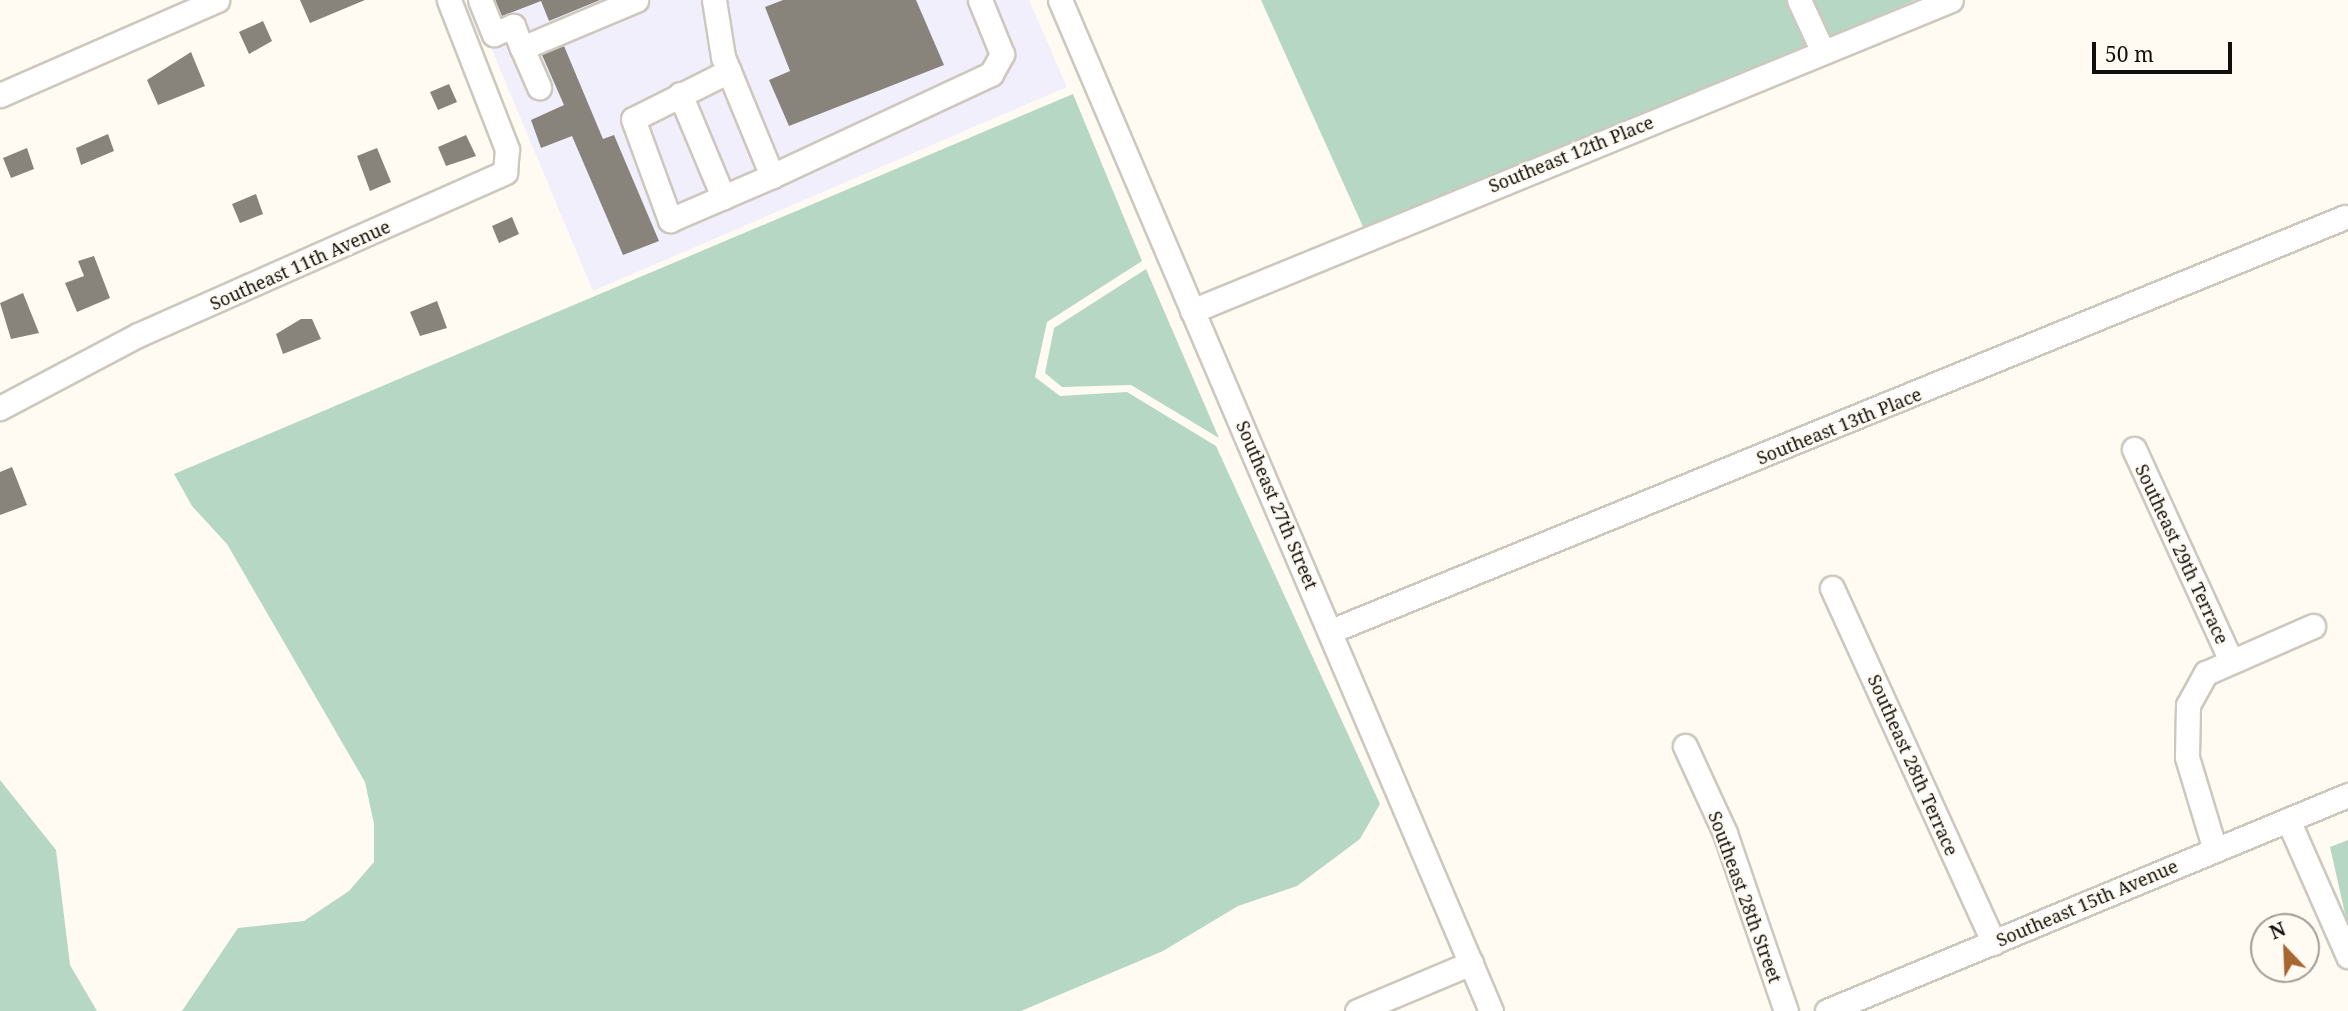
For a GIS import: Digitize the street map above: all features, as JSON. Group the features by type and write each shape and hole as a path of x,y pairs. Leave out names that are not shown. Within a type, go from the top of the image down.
{"street":[{"path":"0,95 217,0"},
{"name":"Southeast 11th Avenue","path":"0,408 138,335 505,172 507,149 449,0"},
{"path":"480,0 494,34 513,26 539,88"},
{"path":"522,48 636,0"},
{"path":"714,0 729,71 772,176"},
{"path":"729,71 634,119 670,220 772,176 991,74 1002,54 979,0"},
{"name":"Southeast 27th Street","path":"1060,0 1491,1011"},
{"path":"1799,0 1823,52"},
{"name":"Southeast 12th Place","path":"1192,311 1951,0"},
{"path":"680,94 723,197"},
{"name":"Southeast 13th Place","path":"1331,631 2345,217"},
{"name":"Southeast 29th Terrace","path":"2134,449 2230,659"},
{"name":"Southeast 28th Terrace","path":"1832,588 1994,943"},
{"path":"2215,850 2187,757 2188,710 2206,673 2230,659 2313,626"},
{"name":"Southeast 28th Street","path":"1685,746 1725,833 1786,1011"},
{"name":"Southeast 15th Avenue","path":"1827,1011 2348,795"},
{"path":"2288,820 2348,956"},
{"path":"1357,1011 1471,964"}],"shaded area":[{"path":"471,0 1029,0 1067,87 593,291"}],"green space":[{"path":"1261,0 1790,0 1811,45 1364,229"},
{"path":"1808,0 1915,0 1826,39"},
{"path":"1073,94 1142,261 1047,322 1035,377 1060,396 1127,392 1216,446 1380,804 1360,839 1297,886 1238,906 1163,951 1021,1011 182,1011 238,928 304,921 349,891 374,862 374,824 365,782 227,544 192,506 174,474"},
{"path":"1146,269 1219,438 1131,385 1062,387 1045,373 1054,328"},
{"path":"0,780 56,850 70,965 97,1011 0,1011"},
{"path":"2348,840 2348,927 2330,847"}],"building":[{"path":"300,0 365,0 310,23"},
{"path":"495,0 600,0 549,21 541,1 502,16"},
{"path":"783,0 916,0 944,65 789,126 769,80 790,71 765,7"},
{"path":"263,21 272,41 249,54 239,32"},
{"path":"564,46 603,139 614,135 659,241 623,255 572,136 541,148 531,120 564,105 542,55"},
{"path":"191,52 205,86 158,105 147,80"},
{"path":"449,84 457,102 438,110 430,92"},
{"path":"108,134 114,151 81,165 76,148"},
{"path":"466,135 476,156 446,166 438,147"},
{"path":"27,148 34,169 11,178 3,158"},
{"path":"377,148 391,182 370,191 357,156"},
{"path":"256,194 263,214 240,223 232,204"},
{"path":"512,217 519,234 499,243 492,226"},
{"path":"94,256 110,298 77,312 65,283 84,276 78,261"},
{"path":"23,293 39,333 11,339 0,303"},
{"path":"437,301 447,328 420,336 410,312"},
{"path":"301,319 312,319 321,339 283,354 276,334"},
{"path":"12,467 27,505 0,515 0,472"}]}
